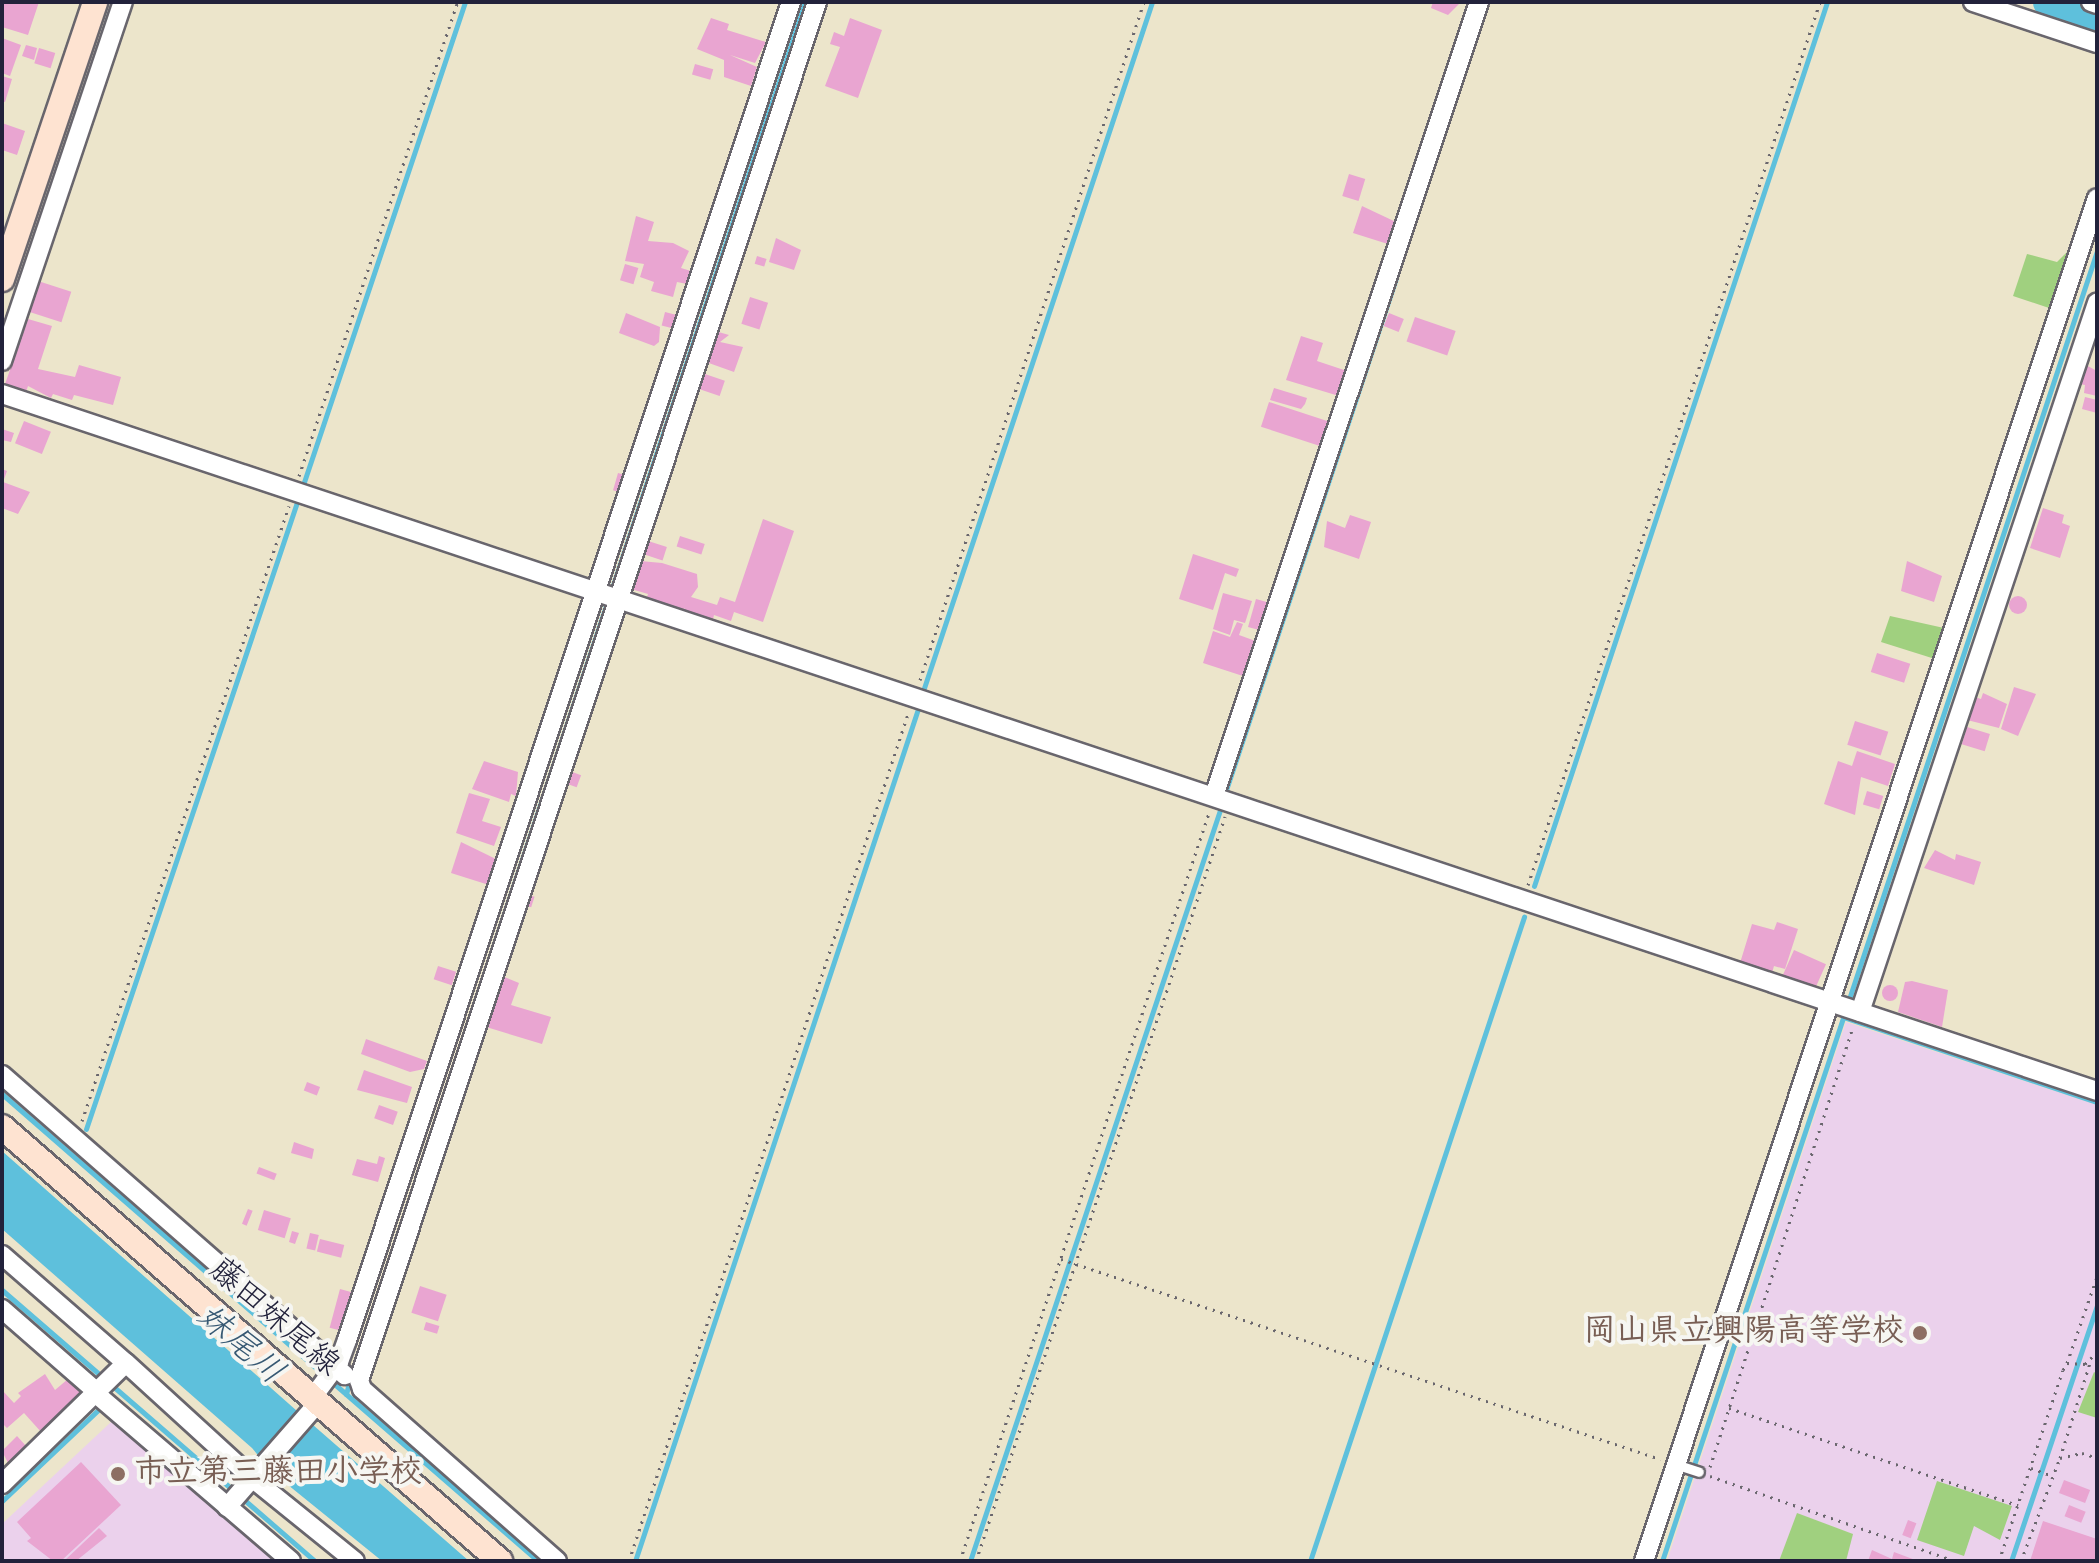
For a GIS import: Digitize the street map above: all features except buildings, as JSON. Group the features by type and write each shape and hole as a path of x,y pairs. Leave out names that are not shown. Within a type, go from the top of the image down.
{"main road":[{"path":"2,279 95,2"},
{"name":"藤田妹尾線","path":"2,1127 332,1385 500,1561"}],"street":[{"path":"2,361 123,2"},
{"path":"332,1385 607,598 791,2"},
{"path":"242,1489 332,1385 817,2"},
{"path":"1222,799 1479,2"},
{"path":"1973,2 2097,43"},
{"path":"1847,1011 2097,198"},
{"path":"1644,1561 1847,1011 2097,303"},
{"path":"2,394 295,490 607,598 1222,799 1847,1011 2097,1091"},
{"path":"2,1075 76,1140 332,1385 362,1389 557,1561"},
{"path":"2,1255 106,1388 242,1489 291,1561"},
{"path":"2,1309 242,1489 355,1561"},
{"path":"2,1484 106,1388"}],"lane":[{"path":"1680,1466 1699,1472"}],"path":[{"path":"76,1140 458,2"},
{"path":"629,1561 1144,2"},
{"path":"1523,900 1820,2"},
{"path":"960,1561 1222,799"},
{"path":"976,1561 1075,1264 1222,799"},
{"path":"1714,1477 1711,1459 1847,1011"},
{"path":"1062,1260 1680,1466"},
{"path":"1999,1561 2097,1277"},
{"path":"2021,1561 2047,1474 2060,1458 2091,1361 2097,1352"},
{"path":"2067,1363 2091,1361"},
{"path":"1728,1408 2018,1505"},
{"path":"2060,1458 2082,1453 2097,1458"},
{"path":"2030,1468 2047,1474"},
{"path":"1699,1472 1956,1561"}],"shaded area":[{"name":"岡山県立興陽高等学校","path":"1846,1022 2097,1105 2097,1561 1667,1561"},
{"name":"市立第三藤田小学校","path":"111,1422 122,1424 282,1561 2,1561 2,1524"}],"green space":[{"path":"2072,247 2052,309 2013,296 2027,254 2057,262"},
{"path":"1890,616 1944,628 1935,659 1881,642"},
{"path":"2094,1372 2097,1374 2097,1418 2078,1412"},
{"path":"1937,1481 2012,1506 2000,1540 1974,1526 1964,1556 1917,1540"},
{"path":"1797,1513 1853,1534 1846,1561 1779,1561"}],"water":[{"name":"妹尾川","path":"2,1151 469,1561 382,1561 272,1472 252,1448 2,1229"}],"waterway":[{"path":"59,165 113,2"},
{"path":"304,482 465,2"},
{"path":"611,591 805,2"},
{"path":"923,691 1152,2"},
{"path":"1534,886 1827,2"},
{"path":"2049,2 2097,18"},
{"path":"1848,1002 2097,251"},
{"path":"1225,793 1396,278"},
{"path":"86,1129 298,499"},
{"path":"451,1074 607,601"},
{"path":"635,1561 918,709"},
{"path":"970,1561 1221,807"},
{"path":"1310,1561 1524,917"},
{"path":"1662,1561 1845,1012"},
{"path":"1843,1017 2097,1102"},
{"path":"2,1094 323,1374"},
{"path":"2,1290 315,1561"},
{"path":"2011,1561 2097,1305"},
{"path":"346,1394 350,1379"},
{"path":"331,1381 538,1561"},
{"path":"2,1501 103,1405"}],"place":[{"name":"岡山県立興陽高等学校","path":"1920,1333"},
{"name":"市立第三藤田小学校","path":"118,1474"}]}
